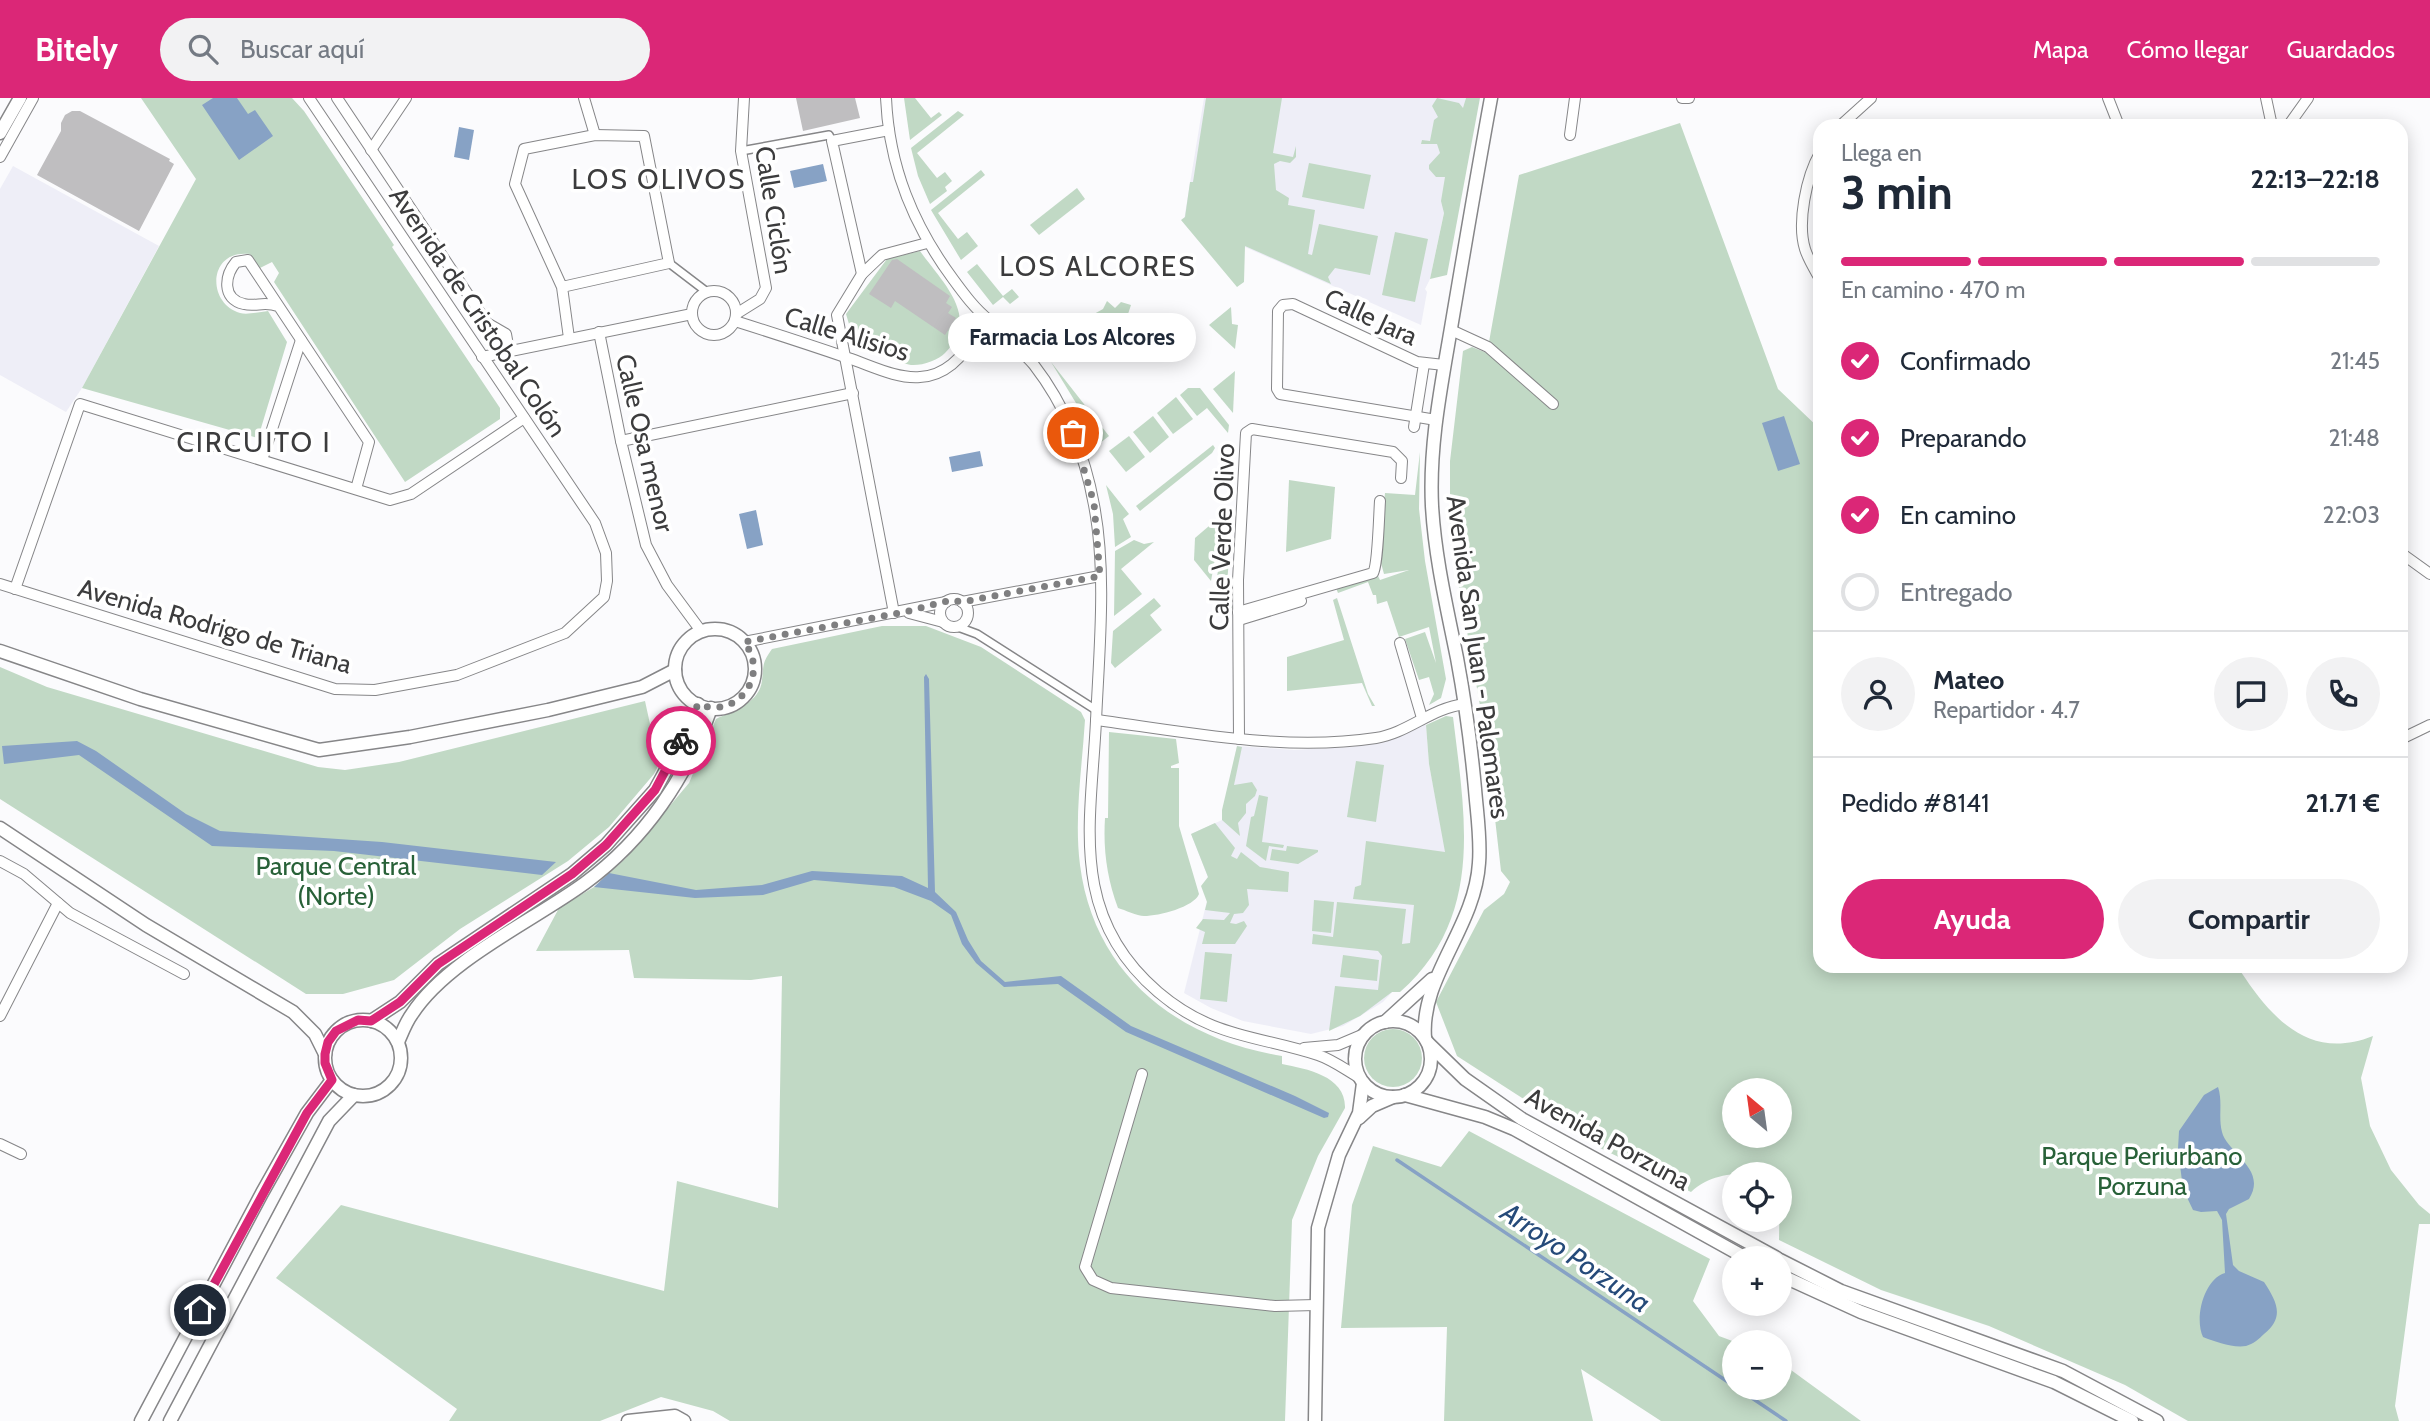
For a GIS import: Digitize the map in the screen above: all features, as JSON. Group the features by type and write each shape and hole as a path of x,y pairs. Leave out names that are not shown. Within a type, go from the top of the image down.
{"street":[{"path":"0,133 20,98"},
{"path":"0,157 33,98"},
{"name":"Avenida de Cristobal Colón","path":"309,98 595,523 606,552"},
{"path":"337,98 487,323 506,334 509,351"},
{"path":"371,150 405,98"},
{"path":"583,98 595,135"},
{"name":"Calle Ciclón","path":"736,317 760,299 766,288 740,151 744,98"},
{"path":"886,98 889,130 908,204 927,243 963,293 1028,359 1063,412 1082,459 1098,524 1100,576 1096,715 1088,822 1089,857 1102,911 1118,944 1141,975 1167,999 1189,1014 1241,1037 1290,1047 1327,1059 1362,1080 1372,1090 1399,1096"},
{"name":"Avenida San Juan - Palomares","path":"1426,1040 1426,1004 1474,897 1479,863 1477,812 1465,704 1434,529 1432,489 1436,420 1444,365 1491,98"},
{"path":"1570,135 1576,98"},
{"path":"1682,98 1689,98"},
{"path":"1848,119 1871,98"},
{"path":"2108,98 2116,119"},
{"path":"2266,98 2270,119"},
{"path":"2293,119 2308,98"},
{"path":"832,141 889,130"},
{"path":"569,338 562,287 515,184 523,149 595,135 644,136 669,263 707,292"},
{"path":"740,151 830,135 862,274"},
{"path":"1813,166 1803,201 1804,248 1813,265"},
{"path":"894,613 836,315 862,274 882,255 927,243"},
{"path":"278,306 264,301 245,304 237,302 226,285 227,272 236,262 248,260 369,442 356,489"},
{"path":"562,287 669,263"},
{"path":"707,292 721,292 733,300 736,317 721,334 707,334 696,327 692,314 696,300 707,292"},
{"path":"963,293 971,310 971,332 978,345 1006,346 1028,359"},
{"name":"Calle Jara","path":"1415,422 1280,394 1277,389 1277,314 1283,305 1293,304 1424,364 1444,365"},
{"path":"482,357 692,314"},
{"name":"Calle Alisios","path":"736,317 904,376 930,376 940,372 960,356 971,332"},
{"path":"971,332 977,322 993,324"},
{"path":"989,346 997,338 993,324"},
{"path":"1451,330 1488,347 1553,404"},
{"name":"Calle Osa menor","path":"599,332 646,545 667,586 701,631"},
{"path":"262,460 301,340"},
{"path":"1424,364 1415,422 1436,420"},
{"path":"621,441 853,393"},
{"path":"15,589 80,404 390,500 411,494 524,418"},
{"name":"Calle Verde Olivo","path":"1239,738 1238,616 1248,430 1393,452 1402,461 1401,478"},
{"path":"1238,616 1373,573 1377,565 1380,501"},
{"name":"Avenida Rodrigo de Triana","path":"0,584 335,689 375,690 457,675 565,633 604,597 607,581 606,552"},
{"path":"2408,558 2430,574"},
{"path":"744,642 946,602 962,602 1100,576"},
{"path":"1238,616 1329,593"},
{"path":"943,622 940,612 946,602"},
{"path":"958,627 963,624 968,613 962,602"},
{"path":"905,612 977,634 1096,715 1239,738 1323,744 1379,738 1444,707 1465,704"},
{"path":"718,629 730,631 744,642 754,662 754,677 748,690 729,706 711,708 698,704 680,688 675,670 680,649 689,638 701,631 718,629"},
{"path":"1400,643 1422,718"},
{"path":"0,651 141,699 319,750 410,737 548,710 642,687 675,670"},
{"path":"371,1021 400,1002 438,964 572,874 606,845 655,790 689,728 698,704"},
{"path":"397,1042 412,1013 462,965 586,882 619,854 667,800 684,771 711,708"},
{"path":"2408,736 2430,725"},
{"path":"0,828 145,925 293,1012 315,1034 325,1054"},
{"path":"0,861 24,874 70,913 184,974"},
{"path":"0,1016 58,903"},
{"path":"1290,1047 1327,1047 1364,1034 1385,1022 1424,989 1442,968"},
{"path":"358,1020 371,1021 391,1033 397,1042 400,1066 388,1086 366,1096 354,1095 332,1080 325,1063 328,1042 336,1031 346,1024 358,1020"},
{"path":"1352,1127 1372,1106 1399,1096 1426,1078 1431,1060 1426,1040 1407,1024 1385,1022"},
{"path":"1314,1421 1318,1228 1339,1155 1359,1113 1362,1080 1355,1055 1364,1034"},
{"name":"Avenida Porzuna","path":"1426,1040 1465,1079 1514,1114 1754,1246"},
{"path":"1142,1074 1085,1267 1093,1280 1111,1288 1275,1306 1316,1305"},
{"path":"141,1421 262,1193 307,1113 332,1080"},
{"path":"170,1421 329,1121 354,1095"},
{"name":"Avenida Porzuna","path":"1399,1096 1475,1114 1514,1129 1724,1246"},
{"path":"0,1144 21,1154"},
{"name":"Avenida Porzuna","path":"1792,1266 1840,1291 2063,1371 2157,1421"},
{"path":"1792,1280 1861,1312 2054,1382 2132,1421"},
{"path":"628,1421 675,1416 684,1421"}],"shaded area":[{"path":"1204,98 1466,98 1430,279 1425,289 1427,292 1421,325 1184,220"},
{"path":"13,166 159,246 82,388 66,412 0,375 0,189"},
{"path":"1422,724 1426,725 1429,764 1445,847 1449,908 1409,974 1383,1002 1343,1026 1311,1034 1243,1021 1184,993 1211,885 1191,834 1222,820 1237,746 1294,750 1349,747 1384,742"}],"green space":[{"path":"141,98 292,98 304,111 394,245 392,247 500,408 500,419 405,482 274,282 279,273 272,262 260,268 250,254 236,255 226,260 219,268 216,278 221,299 229,307 243,314 268,311 287,342 258,438 82,388 196,179"},
{"path":"904,98 915,98 931,118 939,112 942,115 910,140"},
{"path":"1206,98 1282,98 1273,153 1293,157 1296,146 1296,157 1290,163 1280,161 1274,164 1276,190 1289,198 1288,205 1315,210 1308,254 1312,255 1319,224 1378,236 1370,275 1335,268 1328,277 1331,284 1245,246 1244,282 1237,287 1181,220 1185,217 1190,182 1193,182"},
{"path":"1437,98 1459,103 1463,108 1466,98 1480,98 1447,275 1430,279 1444,213 1441,201 1445,177 1436,177 1429,169 1429,165 1440,153 1437,144 1421,144 1422,140 1430,141 1434,120 1438,117 1432,106"},
{"path":"958,111 964,115 917,153 937,178 945,172 952,181 945,187 947,191 930,204 918,176 911,148"},
{"name":"Parque Periurbano Porzuna","path":"1680,123 1778,389 1813,422 1813,973 2242,973 2266,1006 2295,1031 2330,1043 2351,1042 2373,1036 2361,1078 2370,1126 2391,1170 2419,1205 2430,1214 2430,1224 2419,1224 2395,1406 2399,1421 2188,1421 2125,1385 1989,1326 1881,1290 1779,1240 1779,1232 1792,1232 1792,1162 1722,1162 1722,1176 1711,1179 1691,1192 1600,1148 1457,1056 1436,1002 1484,910 1504,894 1510,882 1501,871 1486,740 1450,520 1450,461 1463,351 1472,347 1487,353 1519,175"},
{"path":"1309,163 1371,175 1364,209 1302,197"},
{"path":"981,170 985,175 938,213 958,239 967,232 978,246 961,260 931,210"},
{"path":"1077,188 1085,199 1039,235 1030,225"},
{"path":"1395,232 1428,239 1415,302 1382,295"},
{"path":"920,251 954,300 960,326 955,340 942,356 911,365 855,344 846,314 887,259"},
{"path":"977,264 1003,296 1012,289 1019,297 1010,304 1003,297 993,305 967,272"},
{"path":"1107,301 1115,308 1121,302 1131,305 1128,314 1134,322 1121,328 1116,336 1106,323 1097,320 1094,314 1103,309"},
{"path":"1231,307 1232,324 1238,325 1235,349 1209,325"},
{"path":"1051,362 1109,436 1095,447 1076,403"},
{"path":"1235,371 1233,413 1213,389"},
{"path":"1188,388 1200,388 1229,425 1228,433 1207,408 1197,416 1180,395"},
{"path":"1176,397 1193,419 1173,434 1157,413"},
{"path":"1153,416 1169,437 1150,453 1133,432"},
{"path":"1129,436 1145,457 1126,472 1109,451"},
{"path":"1213,445 1215,448 1212,453 1140,511 1136,506"},
{"path":"1420,452 1419,509 1425,561 1446,679 1441,698 1429,705 1434,694 1429,677 1419,680 1405,639 1425,632 1436,663 1429,627 1399,637 1387,601 1377,604 1376,595 1373,595 1368,582 1338,593 1336,588 1378,576 1380,580 1409,570 1384,574 1379,556 1385,493 1415,495"},
{"path":"1289,480 1335,487 1331,539 1286,552"},
{"path":"1106,485 1129,514 1123,519 1131,537 1115,547 1113,514"},
{"path":"1230,507 1233,507 1226,597 1232,598 1232,611 1227,616 1227,601 1215,587"},
{"path":"1223,514 1211,581 1194,560 1195,538"},
{"path":"1134,540 1144,544 1154,542 1121,569 1142,594 1114,616 1115,551"},
{"path":"1154,598 1161,606 1150,615 1162,630 1115,668 1111,663 1113,631"},
{"path":"1337,598 1368,694 1375,706 1372,706 1362,683 1287,691 1287,657 1344,640 1333,600"},
{"path":"882,626 926,626 981,647 1081,712 1085,720 1078,811 1080,865 1088,904 1103,939 1123,969 1147,995 1176,1017 1209,1034 1244,1047 1282,1056 1282,1064 1303,1068 1332,1081 1344,1097 1345,1108 1318,1156 1292,1220 1285,1421 730,1421 713,1411 661,1397 600,1421 449,1421 457,1409 276,1278 341,1205 664,1291 677,1181 778,1208 782,976 751,980 634,978 629,950 536,951 559,908 594,887 626,858 689,783 716,719 745,705 757,695 765,661 772,649"},
{"name":"Parque Central (Norte)","path":"0,667 47,687 318,767 345,770 399,762 645,701 650,724 666,720 678,726 654,774 609,827 568,861 460,929 394,980 343,994 306,994 0,799"},
{"path":"1446,716 1453,717 1464,828 1463,864 1457,898 1446,931 1427,963 1400,992 1392,992 1360,1016 1329,1031 1335,986 1378,990 1382,956 1378,951 1312,944 1313,934 1333,937 1337,902 1406,909 1402,944 1410,943 1414,905 1353,899 1355,887 1361,885 1366,841 1445,852 1429,764 1426,725"},
{"path":"1109,732 1176,739 1179,763 1171,768 1179,768 1179,826 1199,894 1183,907 1144,916 1118,908 1111,886 1105,841 1105,818 1108,818"},
{"path":"1237,746 1242,747 1234,785 1252,782 1257,790 1255,796 1246,804 1246,813 1238,823 1240,836 1222,820"},
{"path":"1356,761 1384,765 1376,822 1347,817"},
{"path":"1259,795 1268,797 1262,842 1284,845 1283,848 1269,846 1266,861 1246,846 1251,817 1254,816"},
{"path":"1215,823 1235,848 1231,856 1237,859 1241,852 1260,867 1289,872 1288,892 1247,889 1249,905 1243,913 1234,914 1230,923 1244,921 1247,926 1235,944 1202,944 1205,932 1196,928 1203,919 1224,920 1230,913 1205,910 1207,902 1201,886 1208,877 1191,834"},
{"path":"1287,846 1318,852 1298,864 1270,860 1272,849 1286,851"},
{"path":"1314,900 1334,902 1331,933 1312,931"},
{"path":"1205,952 1232,954 1227,1002 1200,999"},
{"path":"1343,955 1379,960 1377,981 1340,977"},
{"path":"1393,1029 1409,1034 1417,1042 1422,1058 1417,1074 1409,1082 1393,1087 1377,1082 1369,1074 1364,1058 1369,1042 1377,1034"},
{"path":"1469,1131 1710,1259 1693,1301 1722,1337 1722,1400 1792,1400 1792,1371 1861,1421 1661,1421 1581,1369 1593,1421 1444,1421 1447,1327 1341,1328 1352,1205 1373,1146 1441,1167"}],"water":[{"path":"213,98 237,98 248,114 255,110 273,136 239,160 202,105"},
{"path":"459,127 474,130 469,160 454,157"},
{"path":"823,164 827,181 794,188 790,171"},
{"path":"1784,416 1800,464 1778,471 1762,423"},
{"path":"980,451 983,466 952,472 949,457"},
{"path":"756,510 763,545 747,549 739,514"},
{"path":"926,674 929,679 935,892 956,912 981,961 1005,982 1061,976 1131,1026 1295,1096 1329,1113 1328,1117 1324,1118 1126,1032 1058,984 1004,987 976,963 962,944 951,915 931,901 894,887 814,880 763,895 695,898 594,887 609,873 696,890 762,885 812,871 902,876 928,888"},
{"path":"77,741 96,751 186,814 220,831 382,842 556,862 542,875 334,851 212,846 79,755 4,764 2,746"},
{"path":"2218,1087 2220,1121 2225,1140 2250,1170 2254,1179 2254,1188 2249,1199 2229,1209 2226,1214 2233,1265 2239,1271 2264,1282 2277,1309 2271,1328 2246,1346 2219,1343 2203,1337 2200,1329 2200,1310 2206,1291 2211,1283 2225,1273 2222,1220 2217,1211 2193,1210 2183,1189 2178,1149 2179,1131 2204,1095"}],"building":[{"path":"796,98 855,98 860,118 803,131"},
{"path":"80,111 170,159 174,164 139,231 37,175 61,131 65,115"},
{"path":"897,259 950,296 946,303 952,307 948,313 956,318 945,335 895,301 891,308 869,294 892,260"}],"waterway":[{"name":"Arroyo Porzuna","path":"1397,1160 1722,1378"},
{"name":"Arroyo Porzuna","path":"1755,1400 1786,1421"}],"way so far":[{"path":"681,741 698,704 716,709 729,706 748,690 754,677 754,662 750,649 744,642 905,612 951,600 962,602 1072,579 1100,576 1098,524 1089,480 1073,433"}],"place":[{"name":"Farmacia Los Alcores","path":"1073,433"}],"district":[{"name":"LOS OLIVOS","path":"659,179"},
{"name":"LOS ALCORES","path":"1098,266"},
{"name":"CIRCUITO I","path":"254,442"}],"route":[{"path":"200,1310 307,1113 332,1080 325,1063 325,1054 328,1042 336,1031 358,1020 371,1021 400,1002 438,964 572,874 606,845 655,790 681,741"}]}
